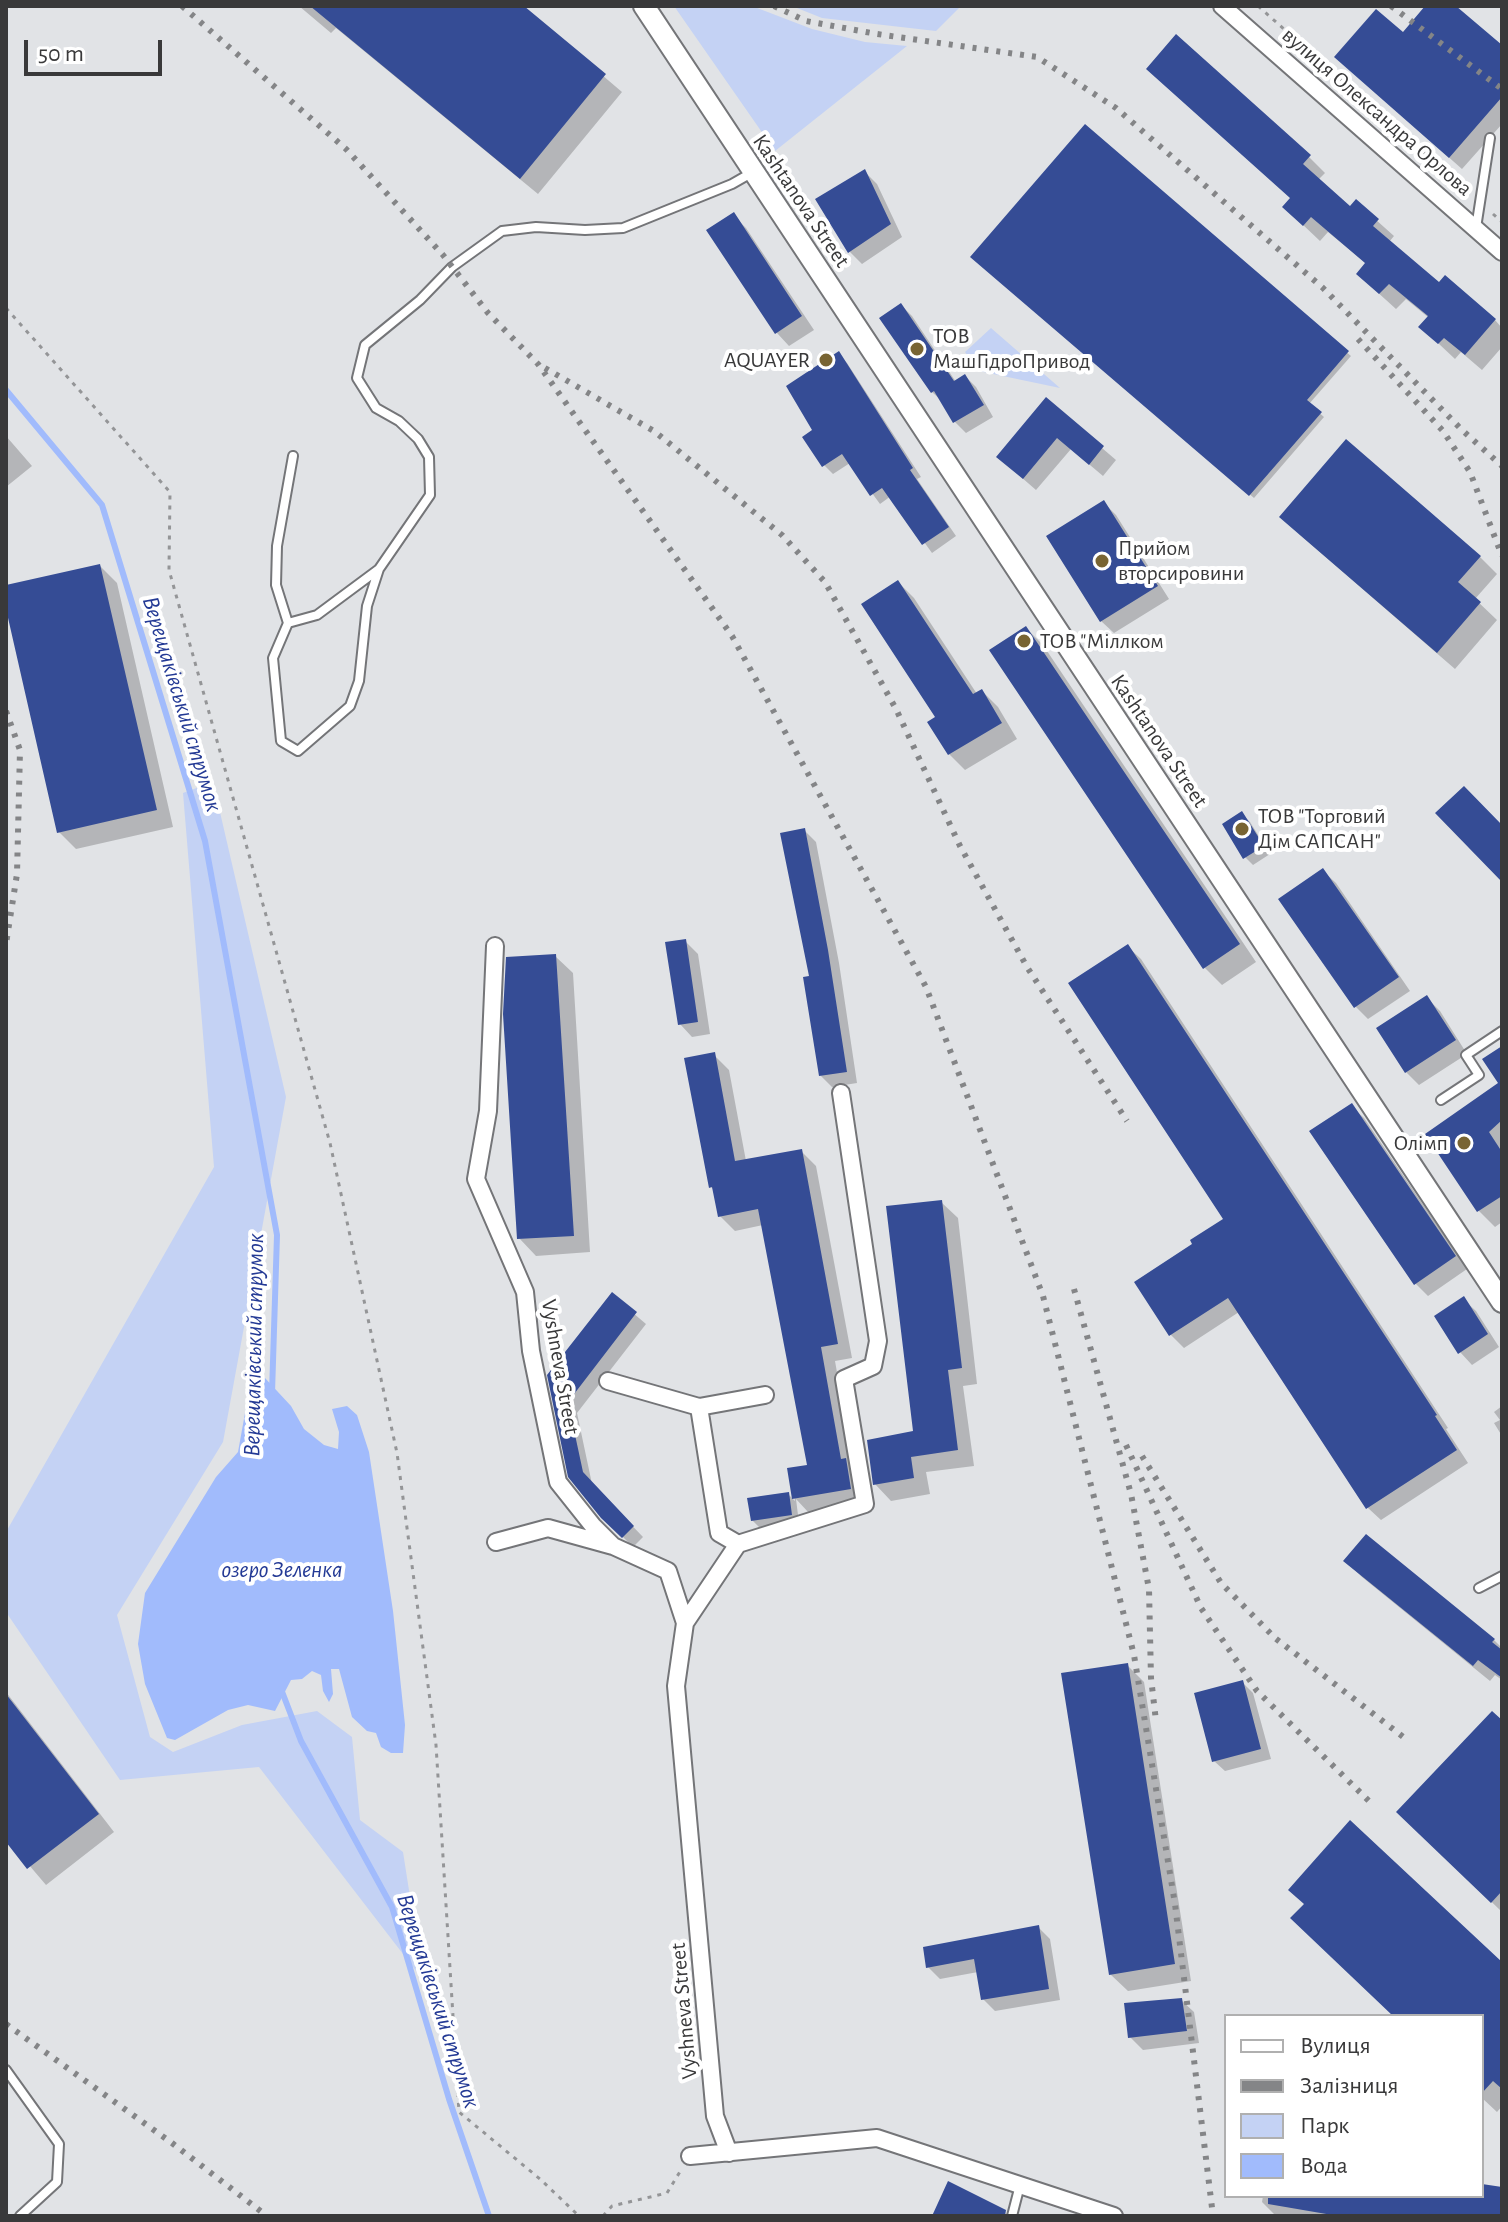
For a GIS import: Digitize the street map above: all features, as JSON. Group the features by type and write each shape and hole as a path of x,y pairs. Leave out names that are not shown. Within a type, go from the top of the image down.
{"street":[{"name":"Kashtanova Street","path":"644,6 1499,1291"},
{"name":"вулиця Олександра Орлова","path":"1222,6 1502,252"},
{"name":"Vyshneva Street","path":"495,946 488,1111 476,1179 525,1292 531,1351 558,1482 613,1546"},
{"path":"699,1407 719,1533 738,1544 865,1504 844,1379 873,1366 878,1341 841,1093"},
{"name":"Vyshneva Street","path":"608,1381 699,1407 765,1395"},
{"name":"Vyshneva Street","path":"496,1542 548,1528 613,1546 668,1571 685,1623"},
{"name":"Vyshneva Street","path":"729,2153 715,2116 676,1686 685,1623 738,1544"},
{"path":"690,2156 877,2138 1114,2216"}],"lane":[{"path":"1476,229 1490,138"},
{"path":"293,456 277,546 276,585 288,623 273,658 281,741 298,751 350,706 359,681 367,606 379,569 430,495 429,457 418,439 399,421 376,408 357,378 365,345 420,300 452,267 502,231 536,227 585,230 623,228 732,184 753,171"},
{"path":"288,623 317,615 379,569"},
{"path":"1441,1100 1479,1075 1466,1055 1502,1031"},
{"path":"1479,1588 1502,1576"},
{"path":"6,2070 59,2144 57,2182 20,2216"},
{"path":"1012,2216 1020,2185"}],"path":[{"path":"1258,6 1502,222"},
{"path":"6,308 170,492 169,570 330,1143 397,1453 436,1745 459,2112 579,2216"},
{"path":"603,2216 612,2206 667,2193 690,2156"}],"green space":[{"path":"674,6 752,6 812,29 865,42 907,46 775,151"},
{"path":"792,6 961,6 936,31 822,18"},
{"path":"991,328 1060,388 979,371 965,352"},
{"path":"213,782 286,1097 223,1442 117,1615 150,1737 173,1752 242,1725 317,1711 352,1737 360,1820 403,1852 423,1980 259,1767 120,1780 6,1612 6,1532 214,1167 183,793"}],"water":[{"name":"озеро Зеленка","path":"265,1378 291,1406 304,1429 324,1445 338,1449 339,1432 332,1409 347,1406 357,1415 369,1452 393,1611 405,1725 403,1753 391,1753 381,1747 376,1733 367,1731 352,1717 339,1669 331,1669 333,1694 329,1702 323,1691 321,1675 312,1671 302,1679 291,1680 275,1711 248,1705 228,1710 175,1740 167,1738 145,1684 138,1644 145,1593 216,1477 238,1452 247,1402"}],"building":[{"path":"310,6 524,6 606,74 520,179"},
{"path":"1425,6 1456,6 1502,45 1502,97 1449,158 1334,57 1376,9 1403,32"},
{"path":"1176,34 1311,155 1303,164 1350,206 1356,199 1379,219 1373,226 1439,282 1445,275 1496,319 1465,355 1444,338 1438,344 1418,327 1428,316 1389,284 1379,294 1356,274 1365,263 1311,217 1303,226 1282,207 1290,198 1146,69"},
{"path":"1085,124 1349,351 1307,400 1322,412 1249,496 970,257"},
{"path":"865,169 891,224 848,253 815,199"},
{"path":"734,212 802,316 775,334 706,230"},
{"name":"ТОВ МашГідроПривод","path":"901,303 954,381 965,374 984,405 953,423 934,391 931,393 879,318"},
{"path":"839,351 913,468 910,470 949,527 922,545 882,488 870,496 842,454 822,467 802,437 812,430 786,386"},
{"path":"1046,397 1104,446 1089,465 1057,438 1023,479 996,457"},
{"path":"1346,439 1481,556 1458,582 1481,602 1437,653 1279,517"},
{"name":"Прийом вторсировини","path":"1104,500 1158,586 1100,622 1046,536"},
{"path":"100,564 157,810 57,833 6,609 6,585"},
{"path":"898,580 973,694 982,689 1002,723 948,755 927,722 935,717 861,604"},
{"path":"1026,626 1240,944 1203,969 989,650"},
{"path":"1464,786 1502,825 1502,882 1435,813"},
{"path":"1242,811 1264,846 1243,859 1222,824"},
{"path":"805,828 847,1072 819,1076 803,977 809,976 780,833"},
{"path":"1323,868 1399,977 1354,1008 1278,899"},
{"path":"686,939 698,1022 678,1025 665,942"},
{"path":"1128,944 1457,1450 1366,1509 1228,1298 1169,1336 1134,1282 1192,1244 1190,1240 1223,1219 1068,983"},
{"path":"556,954 574,1236 517,1239 503,1014 506,957"},
{"path":"1427,995 1456,1040 1405,1073 1376,1028"},
{"name":"Олімп","path":"1502,1046 1502,1120 1489,1132 1502,1152 1502,1196 1477,1212 1425,1134 1498,1083 1482,1059"},
{"path":"715,1052 735,1161 802,1149 838,1344 821,1347 841,1459 846,1458 851,1489 792,1499 787,1468 807,1465 758,1209 718,1217 712,1187 709,1188 684,1058"},
{"path":"1352,1103 1456,1256 1414,1285 1309,1131"},
{"path":"942,1200 962,1368 948,1370 958,1450 911,1457 914,1478 873,1485 867,1440 913,1431 886,1206"},
{"path":"612,1292 637,1312 568,1402 583,1472 634,1526 622,1538 601,1518 568,1477 547,1375"},
{"path":"1464,1296 1488,1334 1458,1354 1434,1316"},
{"path":"789,1492 792,1515 751,1521 747,1498"},
{"path":"1366,1534 1495,1639 1492,1642 1502,1650 1502,1678 1478,1660 1473,1666 1343,1561"},
{"path":"1128,1663 1175,1964 1109,1975 1061,1673"},
{"path":"1243,1680 1261,1749 1212,1762 1194,1693"},
{"path":"6,1694 99,1814 27,1869 6,1842"},
{"path":"1492,1711 1502,1720 1502,1891 1491,1903 1396,1812"},
{"path":"1350,1820 1502,1962 1502,2089 1493,2081 1484,2091 1484,2014 1391,2014 1290,1918 1304,1904 1288,1890"},
{"path":"1039,1925 1049,1989 981,2000 974,1959 926,1968 923,1947"},
{"path":"1182,1998 1187,2031 1128,2038 1124,2003"},
{"path":"948,2181 1006,2210 1005,2216 932,2216"},
{"path":"1484,2184 1502,2187 1502,2216 1338,2216 1268,2204 1268,2198 1484,2198"}],"waterway":[{"name":"Верещаківський струмок","path":"6,390 102,505 205,841 277,1235 272,1393"},
{"name":"Верещаківський струмок","path":"281,1689 301,1741 392,1907 449,2099 489,2216"}],"railway":[{"path":"182,6 346,149 443,255 488,313 538,364 732,636 926,987 1043,1296 1134,1655 1175,1904 1213,2216"},
{"path":"774,6 806,21 1037,57 1116,108 1323,288 1462,430 1502,466"},
{"path":"1391,6 1502,89"},
{"path":"1358,339 1443,431 1470,472 1502,556"},
{"path":"545,368 654,431 782,535 825,582 896,709 960,846 1027,967 1127,1121"},
{"path":"6,711 20,750 17,874 6,944"},
{"path":"1074,1289 1131,1494 1149,1589 1151,1678 1156,1721"},
{"path":"1126,1445 1201,1608 1257,1691 1374,1806"},
{"path":"1142,1456 1221,1583 1275,1638 1406,1739"},
{"path":"6,2024 172,2143 267,2216"}],"place":[{"name":"ТОВ МашГідроПривод","path":"917,349"},
{"name":"AQUAYER","path":"826,360"},
{"name":"Прийом вторсировини","path":"1102,561"},
{"name":"ТОВ \"Міллком","path":"1024,641"},
{"name":"ТОВ \"Торговий Дім САПСАН\"","path":"1242,829"},
{"name":"Олімп","path":"1464,1143"}]}
